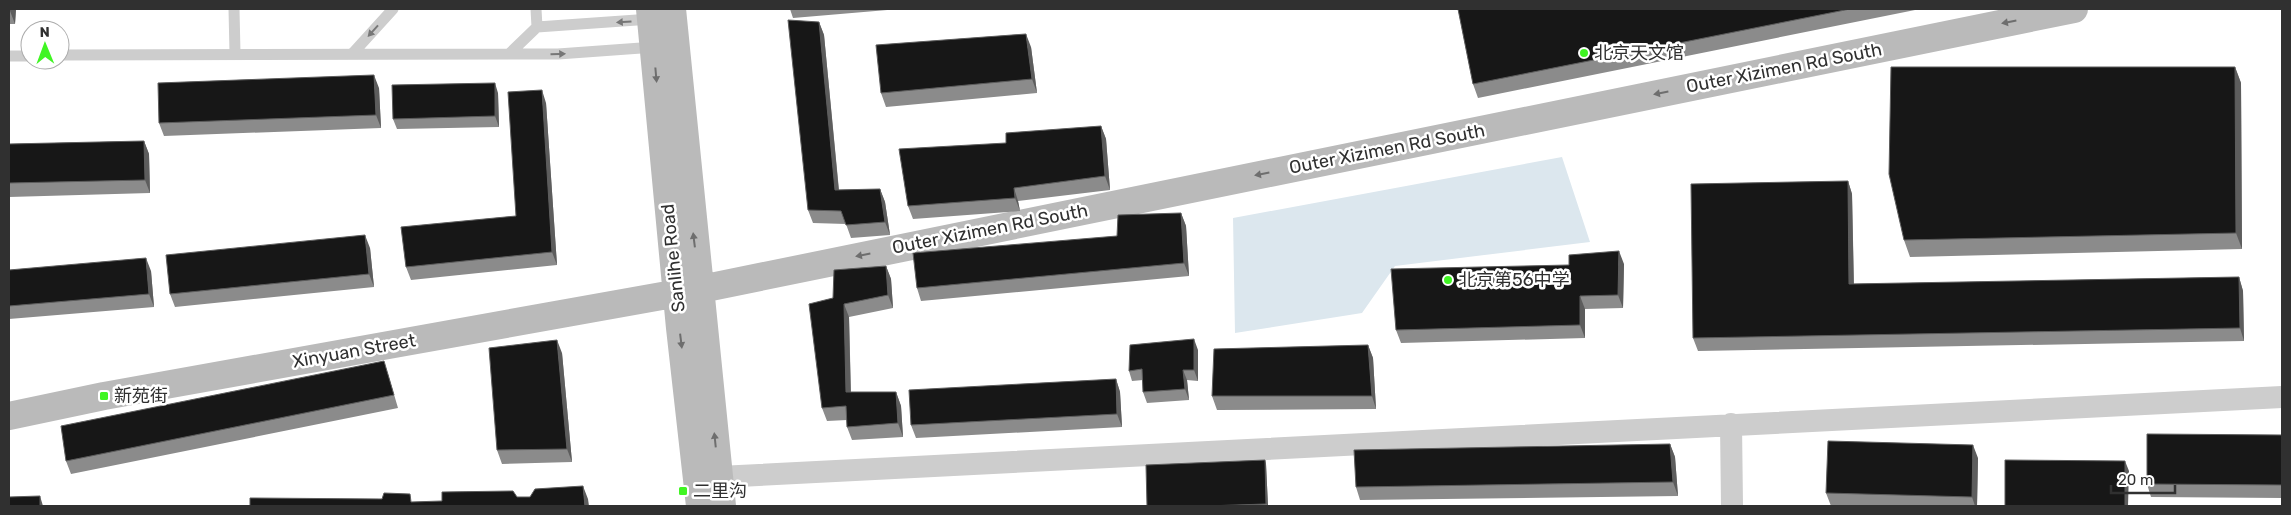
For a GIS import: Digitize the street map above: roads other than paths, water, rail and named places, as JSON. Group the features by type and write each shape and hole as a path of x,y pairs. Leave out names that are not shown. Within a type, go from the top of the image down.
{"street":[{"name":"Outer Xizimen Rd South","path":"688,291 2046,12 2074,9"},
{"name":"Sanlihe Road","path":"661,14 688,291 700,506"},
{"name":"Sanlihe Road","path":"688,291 722,506"},
{"name":"Xinyuan Street","path":"9,416 104,396 688,291"},
{"path":"719,478 1732,424 2282,397"},
{"path":"1732,424 1732,506"}],"lane":[{"path":"234,9 235,54"},
{"path":"353,53 393,9"},
{"path":"536,9 537,27"},
{"path":"509,54 537,27 661,14"},
{"path":"70,55 558,54 664,46"}],"place":[{"name":"北京天文馆","path":"1584,53"},
{"name":"北京第56中学","path":"1448,280"},
{"name":"新苑街","path":"104,396"},
{"name":"二里沟","path":"683,491"}]}
